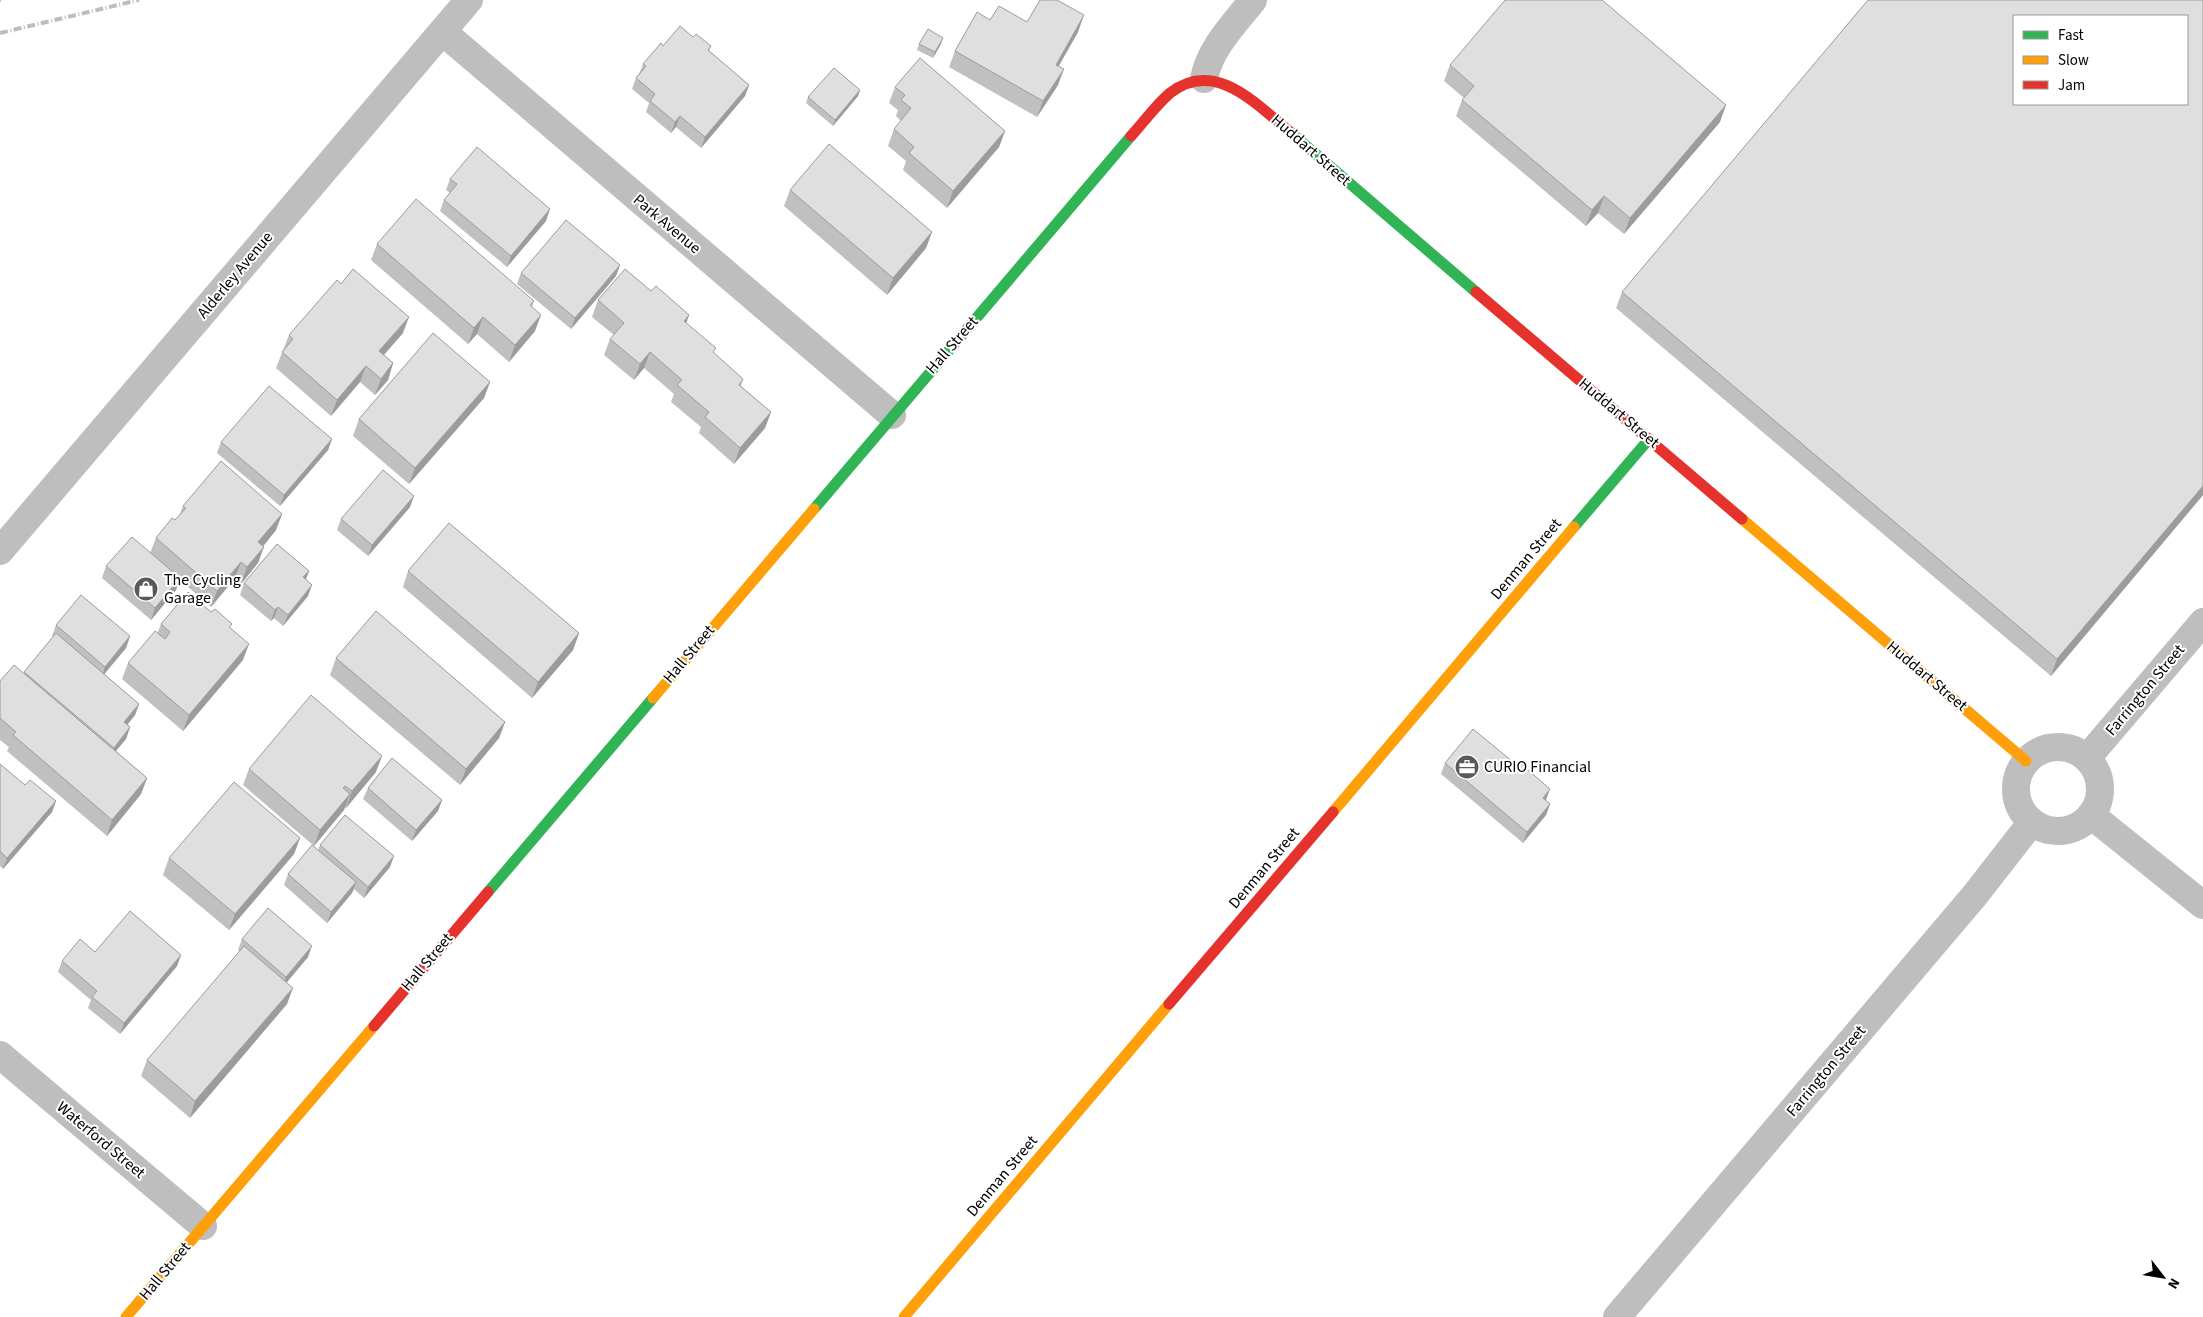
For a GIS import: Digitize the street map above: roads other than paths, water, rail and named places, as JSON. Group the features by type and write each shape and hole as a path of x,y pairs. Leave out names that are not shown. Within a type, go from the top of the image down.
{"street":[{"name":"Alderley Avenue","path":"0,551 469,0"},
{"path":"1204,79 1218,46 1253,0"},
{"name":"Park Avenue","path":"443,32 892,415"},
{"name":"Hall Street","path":"126,1317 1158,104 1178,86 1204,79"},
{"name":"Huddart Street","path":"1204,79 1225,82 1253,101 2026,761"},
{"name":"Denman Street","path":"904,1317 1649,439"},
{"name":"Farrington Street","path":"2088,758 2203,622"},
{"path":"2056,746 2073,749 2088,758 2096,770 2101,785 2099,801 2091,816 2079,826 2063,832 2046,830 2031,822 2020,810 2015,793 2018,776 2026,761 2040,751 2056,746"},
{"path":"2091,816 2203,905"},
{"name":"Farrington Street","path":"1617,1317 1975,895 2031,822"},
{"name":"Waterford Street","path":"0,1055 203,1226"}],"railway":[{"path":"0,33 139,0"}],"place":[{"name":"The Cycling Garage","path":"146,589"},
{"name":"CURIO Financial","path":"1467,767"}]}
